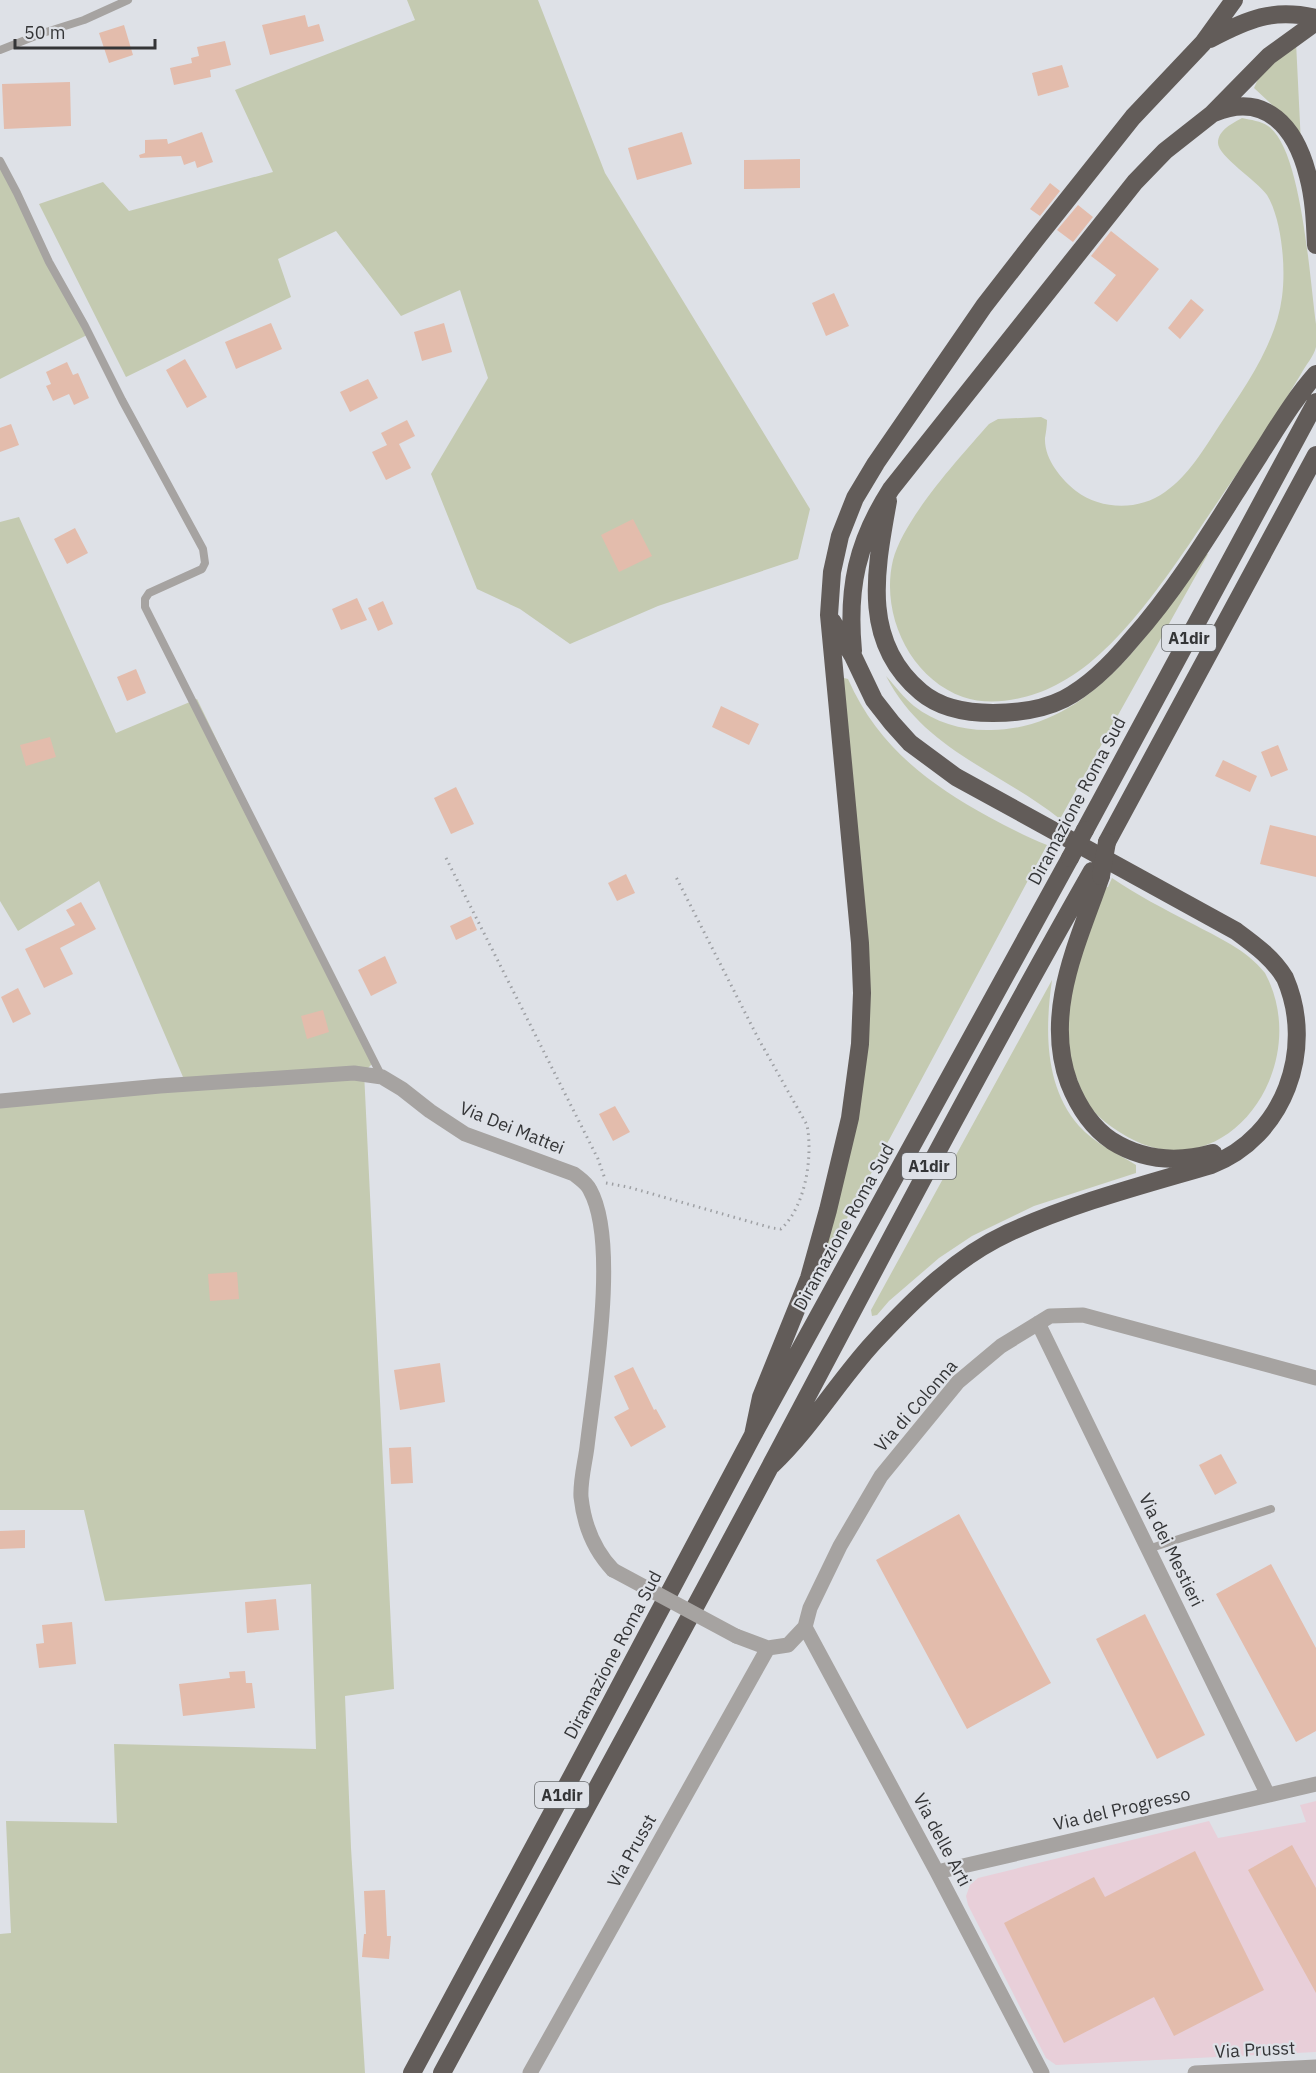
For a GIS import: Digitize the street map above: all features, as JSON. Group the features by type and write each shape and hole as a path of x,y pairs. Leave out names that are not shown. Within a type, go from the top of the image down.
{"highway":[{"path":"753,1436 761,1397 805,1288 826,1220 844,1148 859,1054 862,993 860,943 829,615 832,572 840,536 855,498 876,463 979,314 1133,117 1203,43 1234,0"},
{"path":"1203,43 1240,23 1267,15 1294,14 1316,20"},
{"path":"853,656 850,625 852,593 858,560 869,527 891,489 1128,189 1165,151 1212,114 1263,62 1316,20"},
{"path":"1212,114 1235,106 1250,106 1269,113 1285,127 1304,162 1309,178 1316,245"},
{"path":"891,489 881,540 876,605 878,621 886,646 897,667 920,691 947,707 967,712 990,713 1012,713 1035,709 1066,698 1086,684 1116,657 1140,630 1216,523 1293,404 1316,374"},
{"name":"Diramazione Roma Sud","path":"412,2073 753,1436 1070,858 1316,402"},
{"name":"A1dir","path":"442,2073 772,1465 888,1242 1042,958 1096,873 1107,842 1316,456"},
{"path":"772,1465 802,1432 872,1344 931,1287 966,1259 1007,1234 1082,1203 1211,1165 1231,1156 1263,1130 1284,1105 1295,1084 1302,1062 1303,1038 1300,1014 1286,979 1267,955 1236,931 956,777 910,743 874,700 853,656 829,615"},
{"path":"1096,873 1061,1003 1060,1047 1065,1073 1074,1095 1086,1116 1097,1129 1118,1144 1147,1156 1182,1160 1241,1148"}],"street":[{"name":"Via Dei Mattei","path":"0,1101 177,1085 354,1073 382,1077 465,1134 574,1174 584,1181 590,1190"},
{"path":"590,1190 601,1228 604,1270 597,1360 581,1494 590,1538 601,1557 613,1570 736,1636 768,1648 788,1645 805,1627"},
{"name":"Via di Colonna","path":"805,1627 810,1608 840,1546 881,1476 958,1382 1001,1346 1050,1316 1083,1315 1316,1377"},
{"name":"Via dei Mestieri","path":"1038,1323 1268,1795"},
{"name":"Via delle Arti","path":"805,1627 1042,2073"},
{"name":"Via Prusst","path":"530,2073 768,1648"},
{"name":"Via del Progresso","path":"937,1872 1316,1784"},
{"name":"Via Prusst","path":"1195,2073 1316,2067"}],"lane":[{"path":"0,50 84,20 128,0"},
{"path":"0,161 49,262 203,549 206,563 202,569 148,593 145,607 382,1077"},
{"path":"1148,1549 1271,1509"}],"path":[{"path":"446,858 598,1159 606,1183"},
{"path":"590,1190 606,1183 628,1187 772,1228 782,1228 789,1221 799,1203 809,1164 810,1139 807,1125 758,1038 676,878"}],"shaded area":[{"path":"1316,1801 1316,2052 1056,2065 1046,2058 968,1905 966,1896 970,1885 978,1878 1209,1821 1218,1838 1306,1822 1300,1805"}],"green space":[{"path":"407,0 538,0 605,173 810,509 798,559 658,606 570,644 520,609 477,589 431,474 488,378 460,290 401,316 336,231 278,259 291,297 126,377 39,204 103,182 129,211 273,172 235,90 415,20"},
{"path":"1296,42 1301,144 1284,116 1254,88 1258,79"},
{"path":"1242,118 1268,126 1280,139 1289,160 1297,188 1307,249 1316,324 1316,347 1313,354 1259,442 1175,565 1131,622 1107,648 1082,669 1056,685 1022,698 998,701 974,700 944,688 914,660 895,622 890,581 893,560 899,543 921,507 989,424 998,419 1041,417 1047,420 1045,446 1050,461 1076,491 1108,505 1144,503 1173,486 1188,470 1258,364 1279,314 1283,285 1283,259 1276,217 1267,195 1224,155 1218,143 1220,134"},
{"path":"0,162 89,334 0,379"},
{"path":"19,517 116,733 197,699 373,1063 364,1072 394,1689 345,1696 351,1848 365,2073 0,2073 0,1934 11,1933 6,1821 117,1823 114,1744 316,1749 311,1584 105,1601 84,1510 0,1510 0,1101 186,1084 99,881 18,931 0,901 0,522"},
{"path":"1208,554 1060,819 942,741 921,723 902,701 886,676 914,706 951,725 991,730 1027,725 1060,713 1089,694 1116,670 1141,643 1203,555"},
{"path":"844,678 848,679 874,724 889,743 925,776 966,804 1047,845 830,1250 826,1252 859,1102 842,681"},
{"path":"1112,878 1151,902 1231,944 1249,957 1265,973 1278,1010 1278,1047 1268,1083 1250,1113 1224,1136 1193,1149 1158,1149 1121,1133 1105,1122 1093,1110 1085,1097 1067,1053 1069,986 1104,888 1108,887"},
{"path":"1052,980 1048,1037 1053,1075 1059,1093 1079,1126 1099,1143 1136,1165 1136,1173 1034,1206 972,1236 939,1258 889,1301 877,1315 872,1316 871,1310"}],"building":[{"path":"305,15 308,27 319,24 324,41 270,55 262,25"},
{"path":"124,25 133,55 109,63 99,33"},
{"path":"225,41 231,65 210,70 211,77 174,85 170,68 192,63 191,58 199,56 197,47"},
{"path":"1062,65 1069,87 1038,96 1032,73"},
{"path":"70,82 71,126 4,129 2,84"},
{"path":"202,132 213,162 197,168 195,161 184,165 181,156 140,158 139,155 145,153 145,140 167,139 168,144"},
{"path":"682,132 692,164 637,180 628,148"},
{"path":"800,159 800,188 744,189 744,160"},
{"path":"1050,183 1060,191 1040,216 1030,209"},
{"path":"1078,205 1093,217 1073,242 1057,230"},
{"path":"1111,231 1159,269 1117,322 1094,303 1116,275 1091,256"},
{"path":"834,293 849,326 826,336 812,303"},
{"path":"1191,299 1204,310 1180,339 1168,328"},
{"path":"271,323 282,349 236,369 225,342"},
{"path":"444,323 452,352 422,361 414,332"},
{"path":"185,359 207,397 187,408 166,370"},
{"path":"67,362 73,375 78,373 89,398 74,405 69,394 53,401 46,386 51,384 46,372"},
{"path":"368,379 378,398 350,412 340,392"},
{"path":"407,420 415,436 399,444 411,468 386,480 372,452 387,445 381,433"},
{"path":"11,424 19,445 0,452 0,428"},
{"path":"633,519 652,556 619,572 601,535"},
{"path":"75,528 88,553 67,564 54,539"},
{"path":"357,598 367,620 341,630 332,609"},
{"path":"383,601 393,624 378,631 368,608"},
{"path":"136,669 146,693 127,701 117,677"},
{"path":"721,706 759,724 749,745 712,727"},
{"path":"50,737 56,757 26,766 20,745"},
{"path":"1278,745 1288,770 1271,777 1261,752"},
{"path":"1223,760 1257,776 1250,792 1215,776"},
{"path":"456,787 474,824 451,834 434,798"},
{"path":"1270,825 1316,836 1316,877 1260,864"},
{"path":"626,874 635,893 617,901 608,883"},
{"path":"81,902 96,929 60,948 73,974 44,988 25,949 75,925 66,910"},
{"path":"471,916 477,930 456,940 450,926"},
{"path":"385,956 397,983 371,996 358,970"},
{"path":"18,988 31,1014 13,1023 1,997"},
{"path":"323,1010 329,1032 307,1039 301,1016"},
{"path":"615,1106 630,1132 613,1141 599,1114"},
{"path":"237,1272 239,1299 210,1301 208,1274"},
{"path":"440,1363 445,1402 400,1410 394,1370"},
{"path":"633,1367 654,1410 656,1409 666,1427 631,1447 614,1417 629,1409 614,1376"},
{"path":"411,1447 413,1483 391,1484 389,1448"},
{"path":"1221,1454 1237,1483 1215,1495 1199,1465"},
{"path":"959,1514 1051,1683 967,1729 876,1560"},
{"path":"25,1530 25,1548 0,1549 0,1531"},
{"path":"1271,1564 1316,1648 1316,1731 1296,1742 1216,1594"},
{"path":"276,1599 279,1630 247,1633 245,1602"},
{"path":"1145,1614 1205,1735 1157,1759 1096,1639"},
{"path":"72,1622 76,1664 39,1668 36,1644 44,1643 42,1625"},
{"path":"245,1671 246,1683 252,1683 255,1708 183,1716 179,1684 230,1678 229,1672"},
{"path":"1292,1845 1316,1888 1316,1993 1248,1870"},
{"path":"1195,1851 1264,1990 1174,2036 1154,1997 1064,2043 1004,1923 1094,1877 1105,1897"},
{"path":"385,1890 387,1936 391,1936 389,1959 362,1957 364,1934 366,1934 364,1891"}]}
